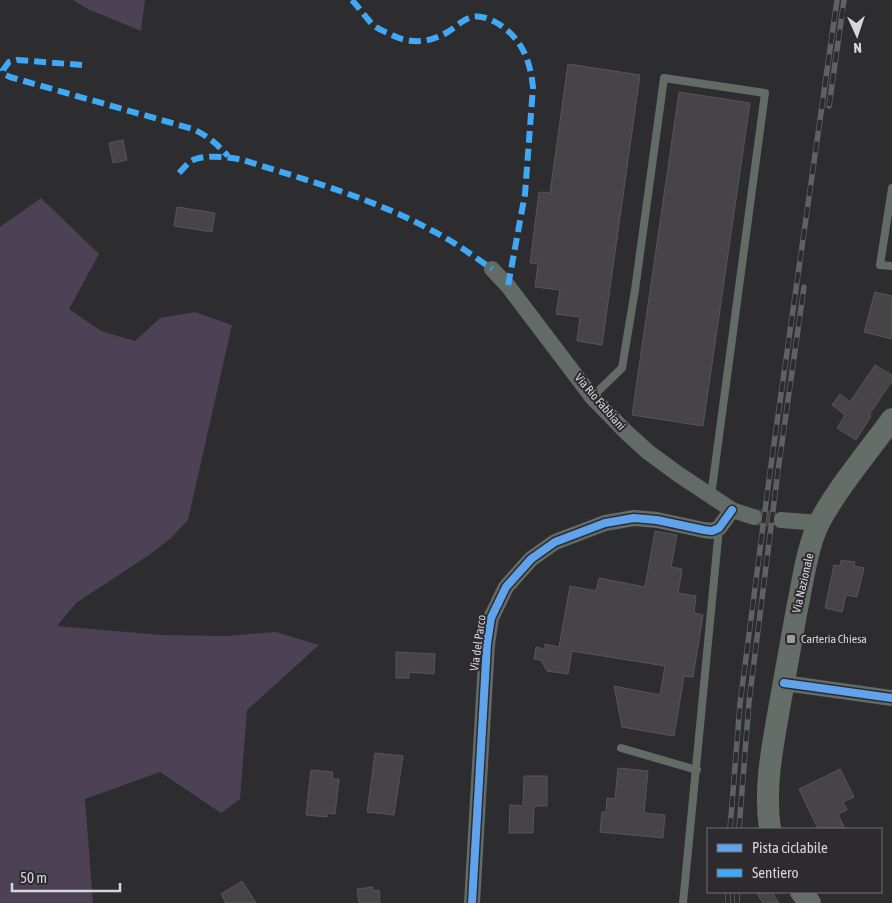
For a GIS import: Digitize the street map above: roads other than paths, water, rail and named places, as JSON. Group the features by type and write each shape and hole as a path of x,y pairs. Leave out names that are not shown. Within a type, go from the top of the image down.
{"main road":[{"name":"Via Nazionale","path":"770,828 768,774 806,567 819,523 832,501 892,419"},
{"path":"802,893 810,903"}],"street":[{"name":"Via Rio Fabbiani","path":"492,269 508,286 606,413 648,452 732,510"},
{"path":"719,528 732,510 754,517"},
{"name":"Via del Parco","path":"472,903 487,644 491,618 506,587 531,558 543,549 570,536 605,523 621,519 645,519 704,530 719,528"},
{"path":"781,520 819,523"},
{"path":"784,683 892,698"}],"lane":[{"path":"592,397 622,368 664,78 765,93 711,496"},
{"path":"892,188 880,265 892,266"},
{"path":"683,903 719,528"},
{"path":"621,748 697,770"}],"tunnel":[{"path":"754,517 781,520"}],"railway":[{"path":"730,828 740,704 770,472 837,0"},
{"path":"829,106 844,0"},
{"path":"739,828 749,702 778,471 804,287"},
{"path":"728,893 728,903"},
{"path":"737,893 737,903"}],"place":[{"name":"Carteria Chiesa","path":"791,639"}]}
